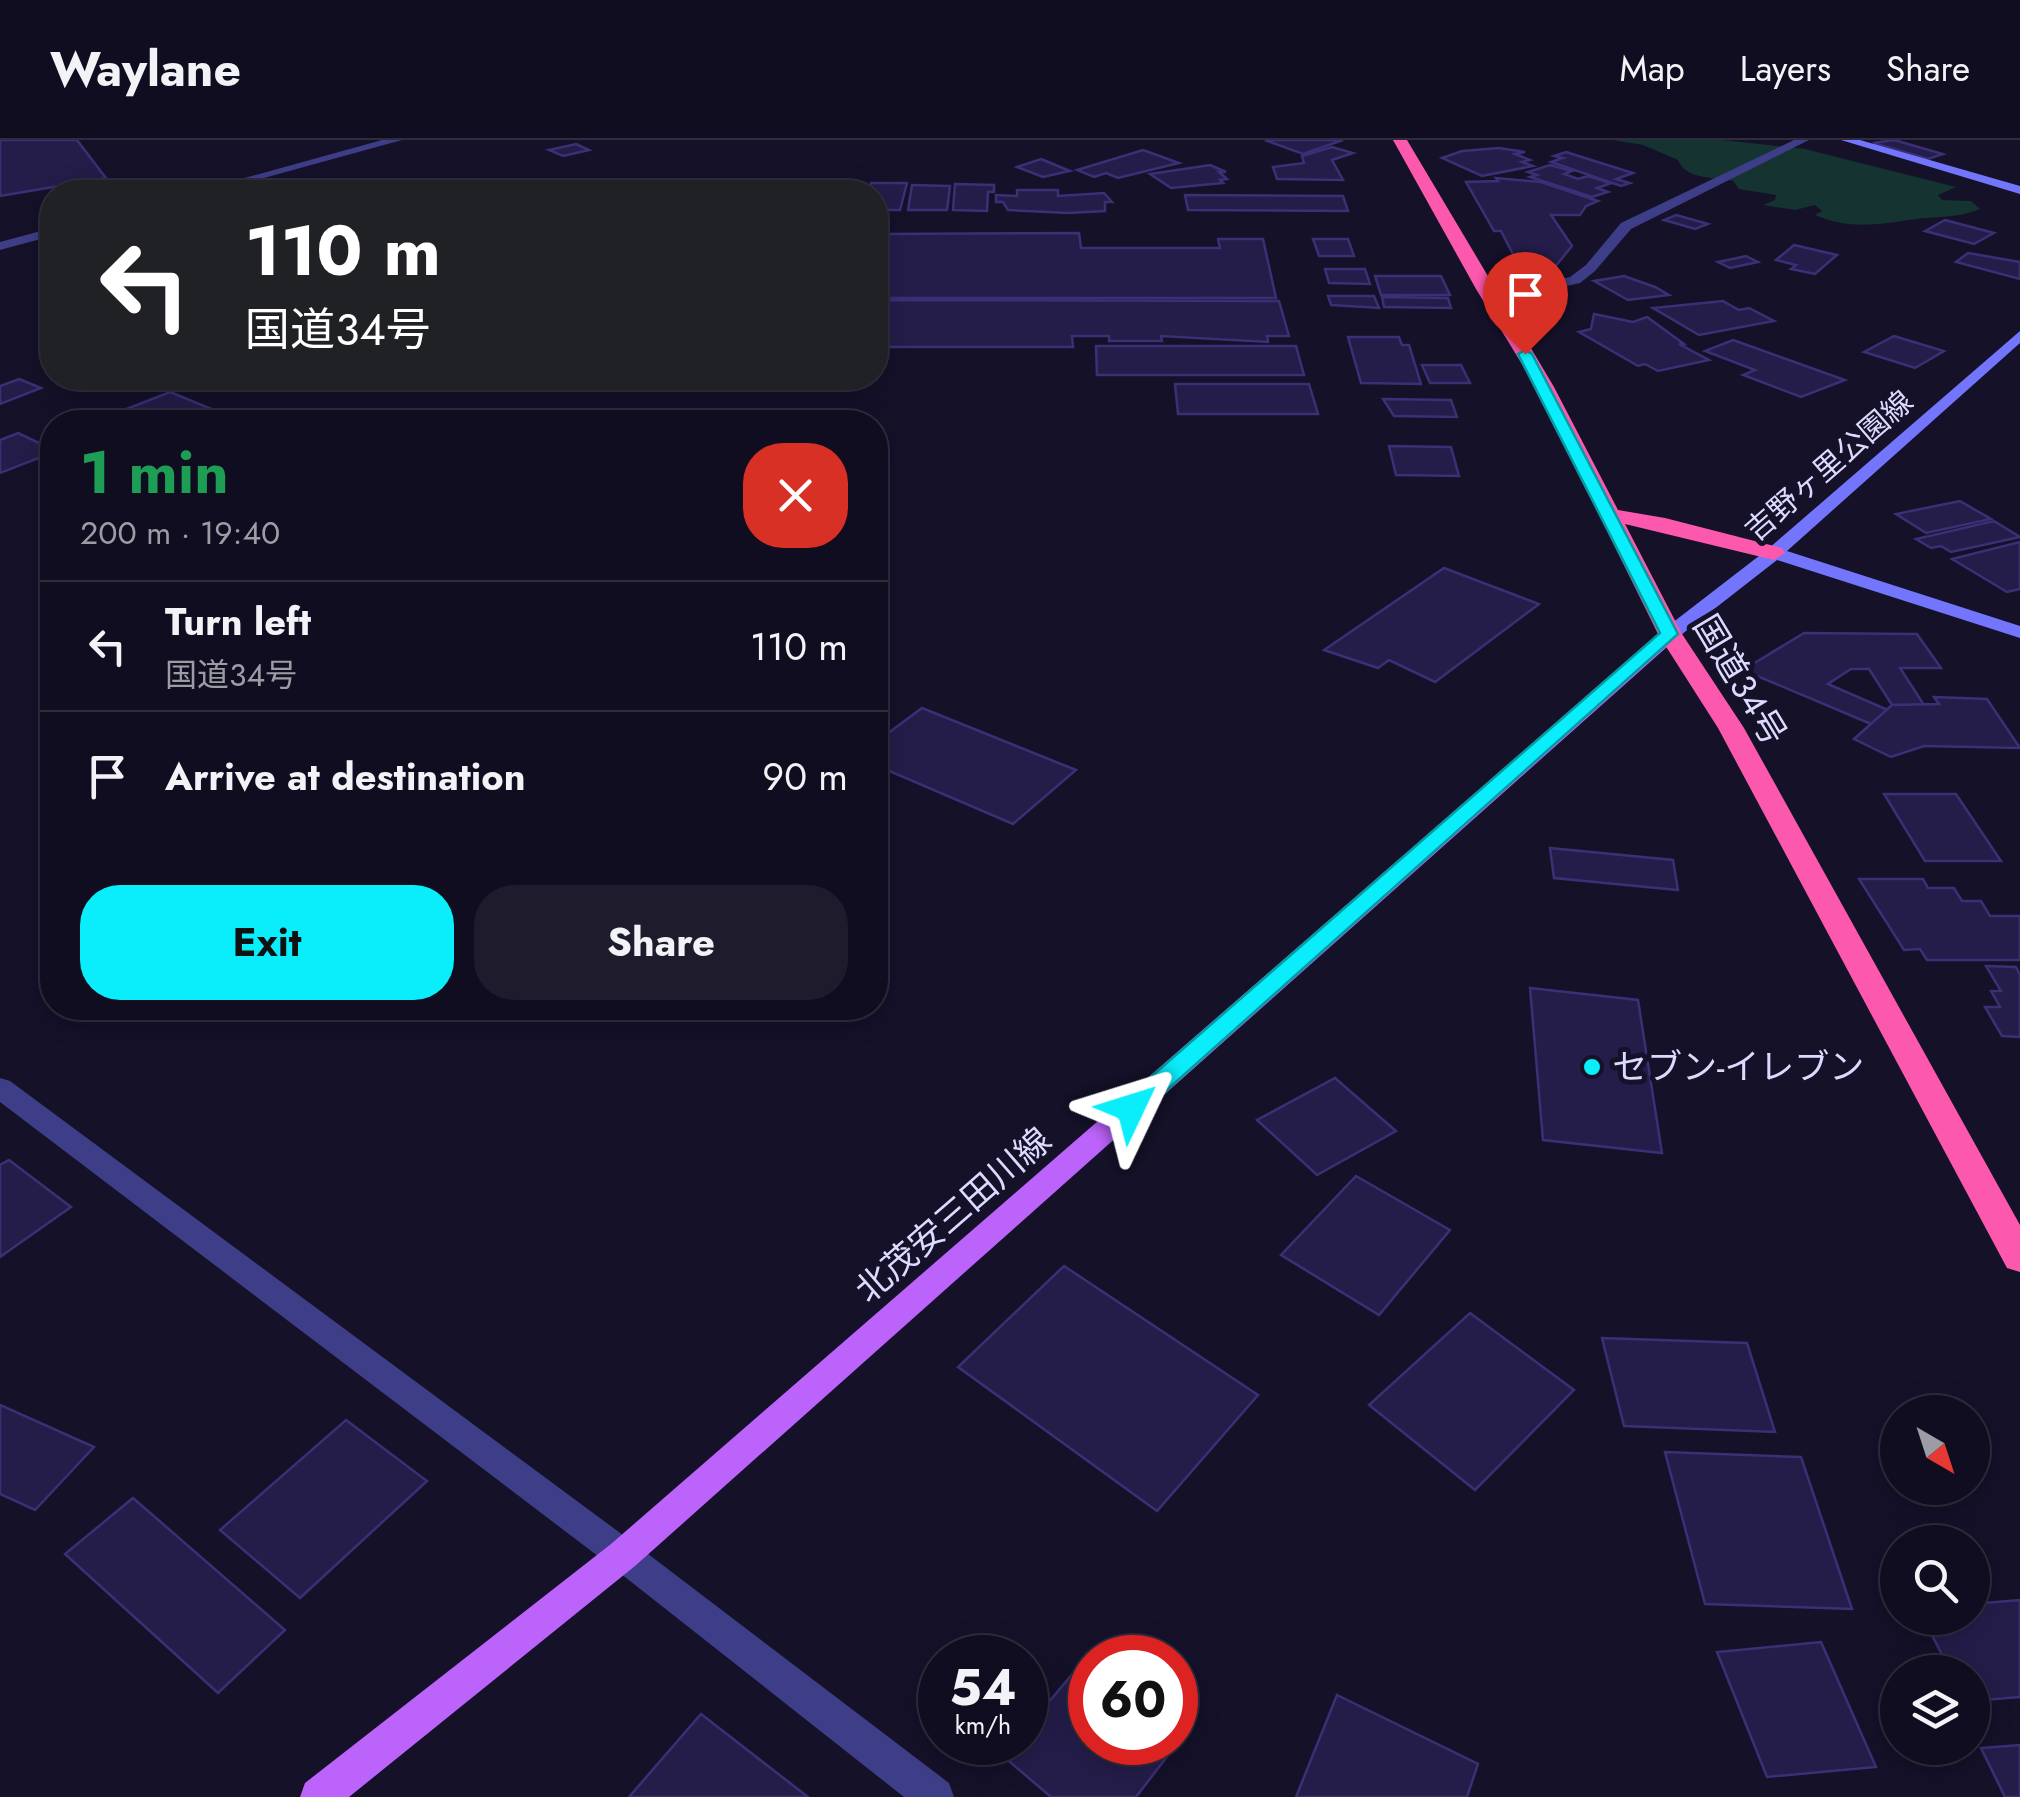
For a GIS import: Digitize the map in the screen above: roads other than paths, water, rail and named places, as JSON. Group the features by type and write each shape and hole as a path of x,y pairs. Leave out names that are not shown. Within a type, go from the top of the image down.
{"highway":[{"name":"国道34号","path":"1400,140 1484,290 1545,387 1670,634 1731,728 2020,1258"},
{"path":"1609,515 1664,524 1774,553"}],"main road":[{"path":"1847,140 2020,190"},
{"name":"吉野ヶ里公園線","path":"1670,634 1774,553 2020,335"},
{"path":"1774,553 2020,632"},
{"name":"北茂安三田川線","path":"319,1797 623,1555 1670,634"}],"street":[{"path":"245,180 396,140"},
{"path":"1484,290 1552,287 1573,280 1586,272 1626,226 1803,140"},
{"path":"0,246 40,235"},
{"path":"0,1088 623,1555 935,1797"}],"place":[{"name":"セブン-イレブン","path":"1592,1067"}]}
